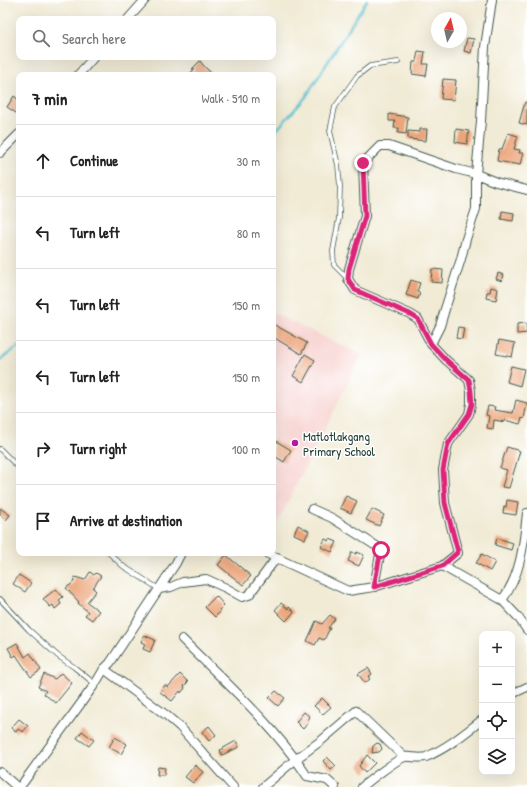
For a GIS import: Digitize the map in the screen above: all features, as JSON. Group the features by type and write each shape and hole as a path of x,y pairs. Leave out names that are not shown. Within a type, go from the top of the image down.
{"street":[{"path":"131,16 146,0"},
{"path":"431,344 440,326 476,209 476,174 481,121 485,47 492,0"},
{"path":"81,72 91,60"},
{"path":"0,153 16,137"},
{"path":"159,589 171,587 183,582 206,579 242,597 249,595 277,557 348,591 374,587 442,566 458,552 445,503 443,470 448,444 469,414 472,404 469,380 446,360 431,344 418,319 355,290 348,279 349,269 365,216 363,163 380,146 389,146 456,169 476,174 496,182 527,190"},
{"path":"312,509 332,518 381,550 374,587"},
{"path":"502,600 509,592 516,573 525,536 527,513"},
{"path":"0,772 18,787 95,684 104,669 110,663 180,556"},
{"path":"442,566 502,600 518,617 527,630"},
{"path":"182,639 266,723 296,759 307,776 327,780 335,787"},
{"path":"104,669 180,727 233,787"},
{"path":"515,693 527,687"},
{"path":"263,787 356,711 404,757"},
{"path":"362,787 404,757 424,758 458,740 479,722"}],"lane":[{"path":"348,279 334,265 333,251 339,218 340,186 338,165 330,131 335,107 356,76 370,66 398,62"},
{"path":"0,449 16,465"},
{"path":"112,556 123,566 159,589"},
{"path":"0,599 58,656 95,684"}],"shaded area":[{"name":"Matlotlakgang Primary School","path":"276,314 362,355 276,525"}],"building":[{"path":"467,38 474,39 471,53 464,51 465,48 467,48"},
{"path":"418,51 425,52 423,64 428,64 426,76 412,74 413,62 416,62"},
{"path":"200,61 210,72 192,72 195,69 192,69"},
{"path":"443,79 456,80 454,100 441,99"},
{"path":"14,96 16,98 16,113 7,107"},
{"path":"525,102 527,102 527,125 519,123"},
{"path":"389,114 408,117 406,134 398,133 399,128 394,128 395,121 389,121"},
{"path":"420,129 427,129 426,141 408,139 408,131 420,132"},
{"path":"456,129 469,131 467,144 455,142"},
{"path":"508,133 518,136 514,149 520,150 519,153 523,153 520,165 497,161 499,149 502,149"},
{"path":"502,211 514,213 513,221 501,219"},
{"path":"432,269 443,270 442,283 431,282"},
{"path":"498,273 504,275 502,281 496,279"},
{"path":"411,280 420,283 417,292 420,293 418,299 406,295"},
{"path":"491,287 498,289 496,300 486,298 487,292 490,292"},
{"path":"526,323 527,333 517,334 517,324"},
{"path":"276,326 307,343 301,354 276,339"},
{"path":"458,327 464,328 462,339 456,338"},
{"path":"499,340 515,343 512,357 496,354"},
{"path":"305,354 315,360 303,382 293,376"},
{"path":"511,366 524,369 520,386 507,382"},
{"path":"516,400 527,403 524,419 522,418 520,424 505,420 505,422 494,420 493,429 487,428 489,416 486,415 488,406 495,407 494,410 513,413"},
{"path":"276,441 291,450 284,462 276,457"},
{"path":"507,447 520,451 509,488 502,487 507,470 500,468"},
{"path":"346,496 357,501 351,513 340,508"},
{"path":"507,500 518,502 516,515 503,513"},
{"path":"0,508 10,515 6,520 0,515"},
{"path":"372,509 384,515 379,526 366,520"},
{"path":"298,525 309,531 305,539 294,534"},
{"path":"497,538 513,543 511,550 495,545"},
{"path":"325,539 329,541 330,539 337,542 332,552 321,547"},
{"path":"352,552 356,554 357,552 364,555 359,566 348,561"},
{"path":"482,554 495,562 490,571 476,563"},
{"path":"225,556 227,556 251,576 243,585 218,565"},
{"path":"90,572 94,575 96,573 101,576 93,588 96,591 87,602 99,611 92,620 85,615 88,612 78,603 79,602 66,588 73,583 75,577 85,580"},
{"path":"19,575 31,583 25,592 13,584"},
{"path":"56,589 63,597 59,600 61,604 55,609 53,605 50,607 43,599"},
{"path":"216,596 224,605 215,617 205,607"},
{"path":"281,603 288,609 289,607 294,612 286,621 275,610"},
{"path":"330,615 335,619 328,628 330,628 324,640 319,638 315,645 307,641 316,621 322,624"},
{"path":"144,635 155,640 150,652 143,649 145,644 141,642"},
{"path":"17,643 25,657 30,653 41,670 31,677 16,655 13,657 8,648"},
{"path":"368,668 372,674 368,677 370,679 365,683 358,674"},
{"path":"61,673 72,683 56,703 44,694 46,691 38,687 44,674 55,679"},
{"path":"180,674 188,682 184,686 185,688 181,693 180,691 172,701 160,692 165,685 168,687"},
{"path":"276,691 285,698 278,706 269,698"},
{"path":"322,698 331,707 323,714 314,706"},
{"path":"304,712 310,717 307,721 308,723 303,729 296,722"},
{"path":"19,719 28,726 23,732 18,729 16,732 11,728"},
{"path":"209,726 216,735 209,741 202,732"},
{"path":"82,731 94,740 89,746 77,738"},
{"path":"115,737 127,744 121,754 109,747"},
{"path":"236,741 239,747 222,755 220,750"},
{"path":"377,743 380,744 382,749 379,752 372,753 373,746"},
{"path":"367,755 375,763 365,773 359,766"},
{"path":"327,757 336,766 331,770 323,761"},
{"path":"195,765 203,772 193,783 185,777"},
{"path":"158,767 165,768 164,775 157,775"}],"waterway":[{"path":"276,131 305,98 367,0"},
{"path":"0,360 16,348"}],"place":[{"name":"Matlotlakgang Primary School","path":"295,443"}],"route":[{"path":"363,163 365,216 349,269 348,279 355,290 418,319 431,344 446,360 469,380 472,404 469,414 448,444 443,470 445,503 458,552 442,566 374,587 381,550"}]}
